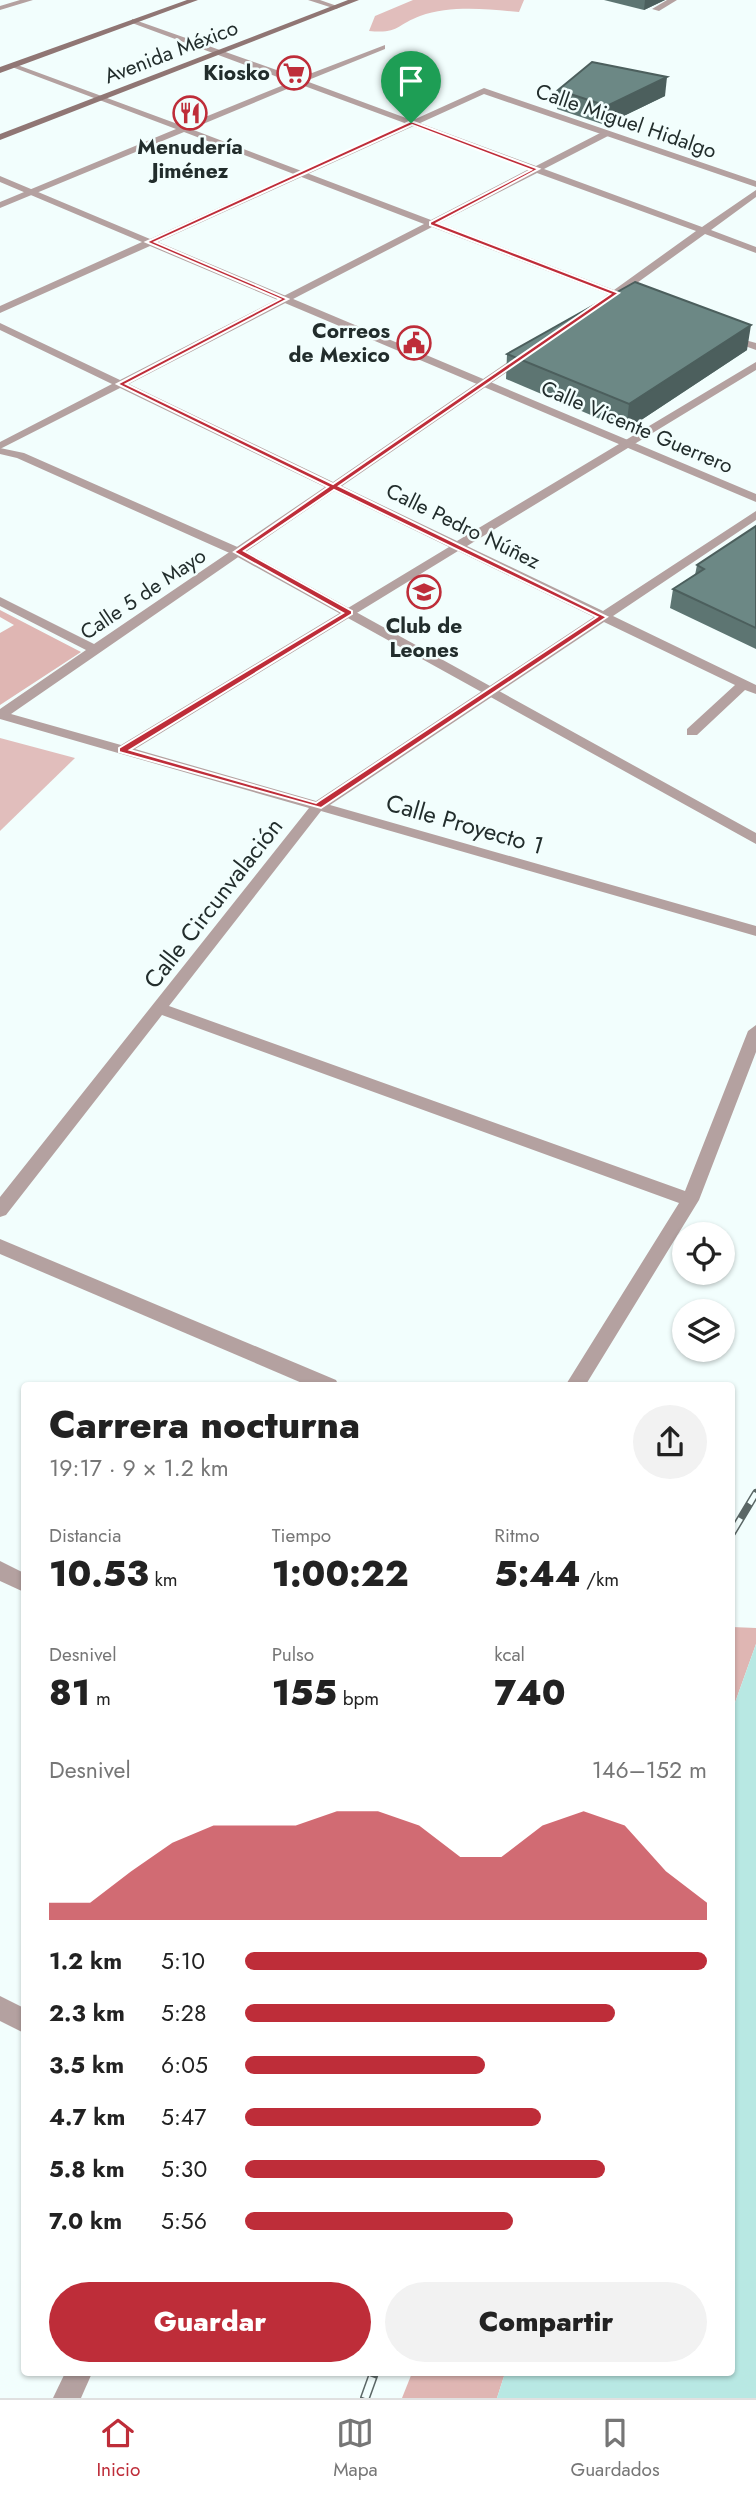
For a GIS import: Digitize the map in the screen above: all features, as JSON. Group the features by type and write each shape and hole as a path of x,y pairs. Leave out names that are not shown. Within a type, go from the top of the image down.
{"main road":[{"path":"0,70 194,0"},
{"name":"Avenida México","path":"0,137 355,0"}],"street":[{"path":"0,8 29,0"},
{"path":"312,0 336,7"},
{"path":"656,9 673,0"},
{"path":"135,21 756,250"},
{"path":"0,205 382,47"},
{"path":"15,65 628,298"},
{"name":"Calle Miguel Hidalgo","path":"411,123 484,91 756,184"},
{"path":"0,310 411,123"},
{"path":"0,449 607,132"},
{"name":"Calle Vicente Guerrero","path":"0,179 756,498"},
{"path":"583,316 756,193"},
{"name":"Calle Pedro Núñez","path":"0,326 750,687"},
{"path":"718,332 756,347"},
{"name":"Calle 5 de Mayo","path":"0,715 539,346"},
{"path":"123,750 756,365"},
{"path":"0,449 20,455 238,552 756,839"},
{"name":"Calle Circunvalación","path":"0,1210 318,806 756,515"},
{"path":"0,601 95,650"},
{"path":"692,732 750,687"},
{"name":"Calle Proyecto 1","path":"0,715 756,931"},
{"path":"158,1009 690,1200"},
{"path":"577,1382 690,1200 756,1031"},
{"path":"0,1246 320,1382"},
{"path":"0,1570 21,1581"},
{"path":"0,2008 21,2019"},
{"path":"67,2398 78,2376"}],"shaded area":[{"path":"413,0 524,0 519,12 444,10 420,16 392,30 369,31 375,16"},
{"path":"0,610 81,652 0,705 0,633 14,625 0,617"},
{"path":"0,738 75,758 0,831"},
{"path":"735,1627 756,1628 756,1644 735,1703"},
{"path":"411,2376 504,2376 497,2398 402,2398"}],"water":[{"path":"756,1644 756,2398 497,2398 504,2376 735,2376 735,1703"}],"building":[{"path":"592,62 667,77 607,106 558,90"},
{"path":"635,282 751,325 629,404 507,354"},
{"path":"756,526 756,628 673,589 704,569 697,565"}],"railway":[{"path":"735,1528 756,1493"},
{"path":"365,2398 373,2376"}],"place":[{"name":"Kiosko","path":"294,73"},
{"name":"Menudería Jiménez","path":"190,113"},
{"name":"Correos de Mexico","path":"414,343"},
{"name":"Club de Leones","path":"424,592"}],"route":[{"path":"411,123 150,242 285,299 121,384 263,453 334,487 603,617 318,806 123,750 349,613 238,552 334,487 615,293 432,223 536,169 411,123"}]}
